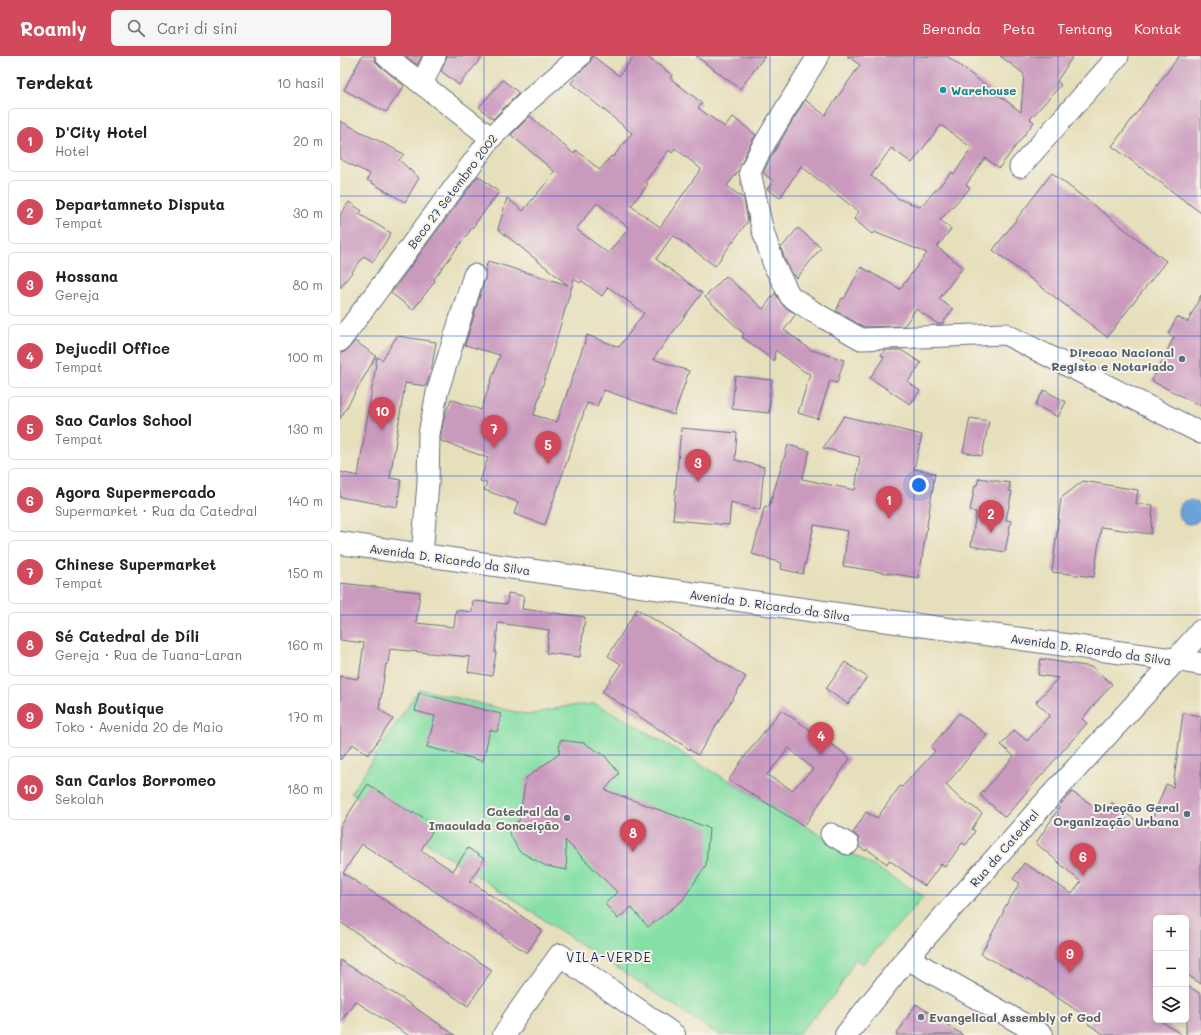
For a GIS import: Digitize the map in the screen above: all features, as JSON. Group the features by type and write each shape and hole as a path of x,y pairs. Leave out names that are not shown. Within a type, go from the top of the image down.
{"main road":[{"name":"Avenida D. Ricardo da Silva","path":"340,543 1201,664"},
{"name":"Rua da Catedral","path":"846,1035 907,958 1049,798 1201,631"},
{"path":"504,1035 512,1024 512,1021 560,955 674,1035"},
{"path":"907,958 1042,1035"}],"street":[{"path":"386,56 491,138"},
{"path":"422,84 435,56"},
{"name":"Beco 27 Setembro 2002","path":"340,341 491,138 529,100 580,56"},
{"path":"818,56 760,150 750,172 762,228 774,265 790,296 812,311 861,339 1005,334 1201,433"},
{"path":"1020,167 1118,56"},
{"path":"422,555 428,483 429,434 437,393 474,275"}],"green space":[{"path":"419,689 528,715 568,706 595,704 624,719 924,896 863,964 855,959 837,992 797,1035 719,1035 351,793"}],"water":[{"path":"1190,500 1198,504 1202,512 1198,520 1190,524 1182,520 1178,512 1182,504"}],"building":[{"path":"362,56 374,56 375,61 379,65 404,86 386,112 344,90"},
{"path":"406,56 422,56 417,65"},
{"path":"447,56 483,56 459,85 441,71"},
{"path":"593,56 619,76 634,56 646,56 672,75 670,78 702,103 698,108 725,127 733,117 756,135 749,146 739,170 727,186 744,199 748,221 715,266 673,235 656,259 702,293 653,359 689,371 674,415 604,390 597,406 587,403 545,525 514,514 518,502 484,490 487,483 480,481 488,458 441,441 441,435 444,418 451,399 481,410 500,355 465,345 485,279 485,271 488,261 568,285 498,229 507,198 523,211 555,172 511,135 530,116 574,154 576,150 600,170 611,156 613,157 632,133 571,83 588,65","holes":["675,148 701,169 660,227 631,206 648,184 645,182 669,150 672,153","597,203 629,228 608,253 576,229","574,279 580,283 582,281 602,296 608,287 644,313 619,347 587,335 557,422 534,415"]},
{"path":"696,56 765,56 740,89"},
{"path":"847,56 947,56 1021,112 1024,74 1000,56 1073,56 1057,81 1061,85 1030,119 1034,122 999,168 985,158 966,185 970,188 940,220 951,229 937,247 963,267 939,299 953,309 942,324 938,324 916,309 904,326 864,327 836,311 842,298 844,299 861,267 900,289 927,253 874,232 872,234 854,219 859,212 801,166 780,198 767,189 773,181 763,173 805,100 825,115 860,65","holes":["941,125 972,148 954,174 952,172 920,207 899,199 871,176 891,148 912,163"]},
{"path":"1179,56 1201,56 1201,213 1112,146"},
{"path":"503,80 519,93 493,119 479,107"},
{"path":"340,121 404,154 399,160 419,178 405,202 367,180 370,174 340,159"},
{"path":"1052,173 1166,261 1107,337 993,250"},
{"path":"478,176 499,192 434,279 435,281 413,310 391,293"},
{"path":"349,202 362,211 359,214 391,233 373,262 364,256 340,288 340,215"},
{"path":"798,228 821,248 797,278 792,273 785,260 781,248"},
{"path":"726,276 763,309 775,293 783,306 796,314 784,330 811,350 844,360 837,383 830,381 818,419 798,413 810,374 775,350 774,361 742,337 744,334 705,297"},
{"name":"Direcao Nacional Registo e Notariado","path":"1201,295 1201,406 1152,381 1174,337 1168,334 1177,317 1188,322"},
{"path":"397,336 436,342 431,372 426,386 405,383 390,478 401,480 397,507 340,497 340,472 358,476 377,357 382,360"},
{"path":"355,341 376,356 340,419 340,353 345,352"},
{"path":"884,350 901,350 921,363 908,382 920,391 910,404 870,378 884,357 881,355"},
{"path":"735,376 772,380 769,413 732,409"},
{"path":"1044,390 1066,402 1058,417 1035,405"},
{"path":"844,416 922,435 914,469 935,473 919,578 843,566 848,531 814,525 803,574 781,569 782,563 752,554 765,506 769,507 788,445 810,451 802,479 855,490 860,457 823,448"},
{"path":"970,418 989,421 982,456 963,452"},
{"path":"681,428 737,433 735,460 764,467 760,510 731,502 729,525 673,520"},
{"path":"979,478 1010,483 1009,491 1012,491 1006,520 1011,521 1005,552 971,546 976,512 970,511 975,485 977,485"},
{"path":"1083,481 1138,490 1136,504 1153,505 1151,534 1101,527 1094,577 1052,572 1061,498"},
{"path":"340,583 420,592 416,623 454,627 456,610 472,612 473,601 507,604 508,593 524,596 522,609 585,617 580,657 546,653 549,630 498,623 496,653 492,676 468,672 470,657 390,649 388,664 386,664 379,709 393,719 368,755 353,744 340,760 340,676 357,679 357,677 359,678 364,643 340,640"},
{"path":"637,609 746,677 698,755 602,692 621,664 608,656"},
{"path":"1041,659 1092,667 1112,684 1082,719 1087,723 1005,817 980,795 1014,756 1001,745 1014,730 1027,741 1050,715 1036,702 1058,678 1038,675"},
{"path":"845,662 867,677 848,704 826,689"},
{"path":"419,693 501,714 497,732 490,730 483,761 427,747 435,716 415,711"},
{"path":"781,710 841,751 850,759 804,826 729,780 742,760","holes":["789,748 813,769 792,790 767,775"]},
{"path":"959,713 987,735 946,785 957,796 982,813 972,829 975,831 966,845 962,843 945,867 941,864 925,886 889,860 887,864 867,849 866,851 859,847 859,838 853,833 866,812 877,818 900,786 902,787 935,751 931,747"},
{"path":"1183,713 1201,716 1201,984 1189,976 1189,915 1153,915 1153,1023 1164,1023 1182,1035 1105,1035 1088,1024 1091,1020 1028,978 1027,979 981,954 1004,911 1003,910 1020,883 1013,879 1024,863 1072,894 1081,882 1036,843 1063,802 1072,792 1105,813 1112,803 1138,822 1140,820 1149,827 1166,784 1173,787"},
{"path":"560,740 584,743 604,755 619,773 605,790 709,828 706,865 682,901 648,927 631,907 618,919 605,904 617,892 565,840 567,870 546,866 519,851 506,827 519,821 526,778 559,754"},
{"path":"368,784 413,814 414,812 436,825 421,850 453,871 468,848 484,859 470,881 542,930 527,953 502,935 362,844 343,873 492,970 468,1006 340,922 340,827"},
{"path":"340,960 398,996 455,1035 408,1035 355,1001 340,1023"},
{"path":"1189,987 1201,994 1201,1035 1186,1035 1186,1023 1189,1023"},
{"name":"Evangelical Assembly of God","path":"916,1004 963,1035 896,1035"}],"place":[{"name":"Warehouse","path":"943,90"},
{"name":"Direcao Nacional Registo e Notariado","path":"1182,359"},
{"name":"San Carlos Borromeo","path":"382,430"},
{"name":"Chinese Supermarket","path":"494,448"},
{"name":"Sao Carlos School","path":"548,464"},
{"name":"Hossana","path":"698,482"},
{"name":"D'City Hotel","path":"889,519"},
{"name":"Departamneto Disputa","path":"991,533"},
{"name":"Dejucdil Office","path":"821,755"},
{"name":"Direção Geral Organização Urbana","path":"1187,814"},
{"name":"Catedral da Imaculada Conceição","path":"567,818"},
{"name":"Sé Catedral de Díli","path":"633,852"},
{"name":"Agora Supermercado","path":"1083,876"},
{"name":"Nash Boutique","path":"1070,973"},
{"name":"Evangelical Assembly of God","path":"921,1017"}],"district":[{"name":"VILA-VERDE","path":"609,956"}]}
